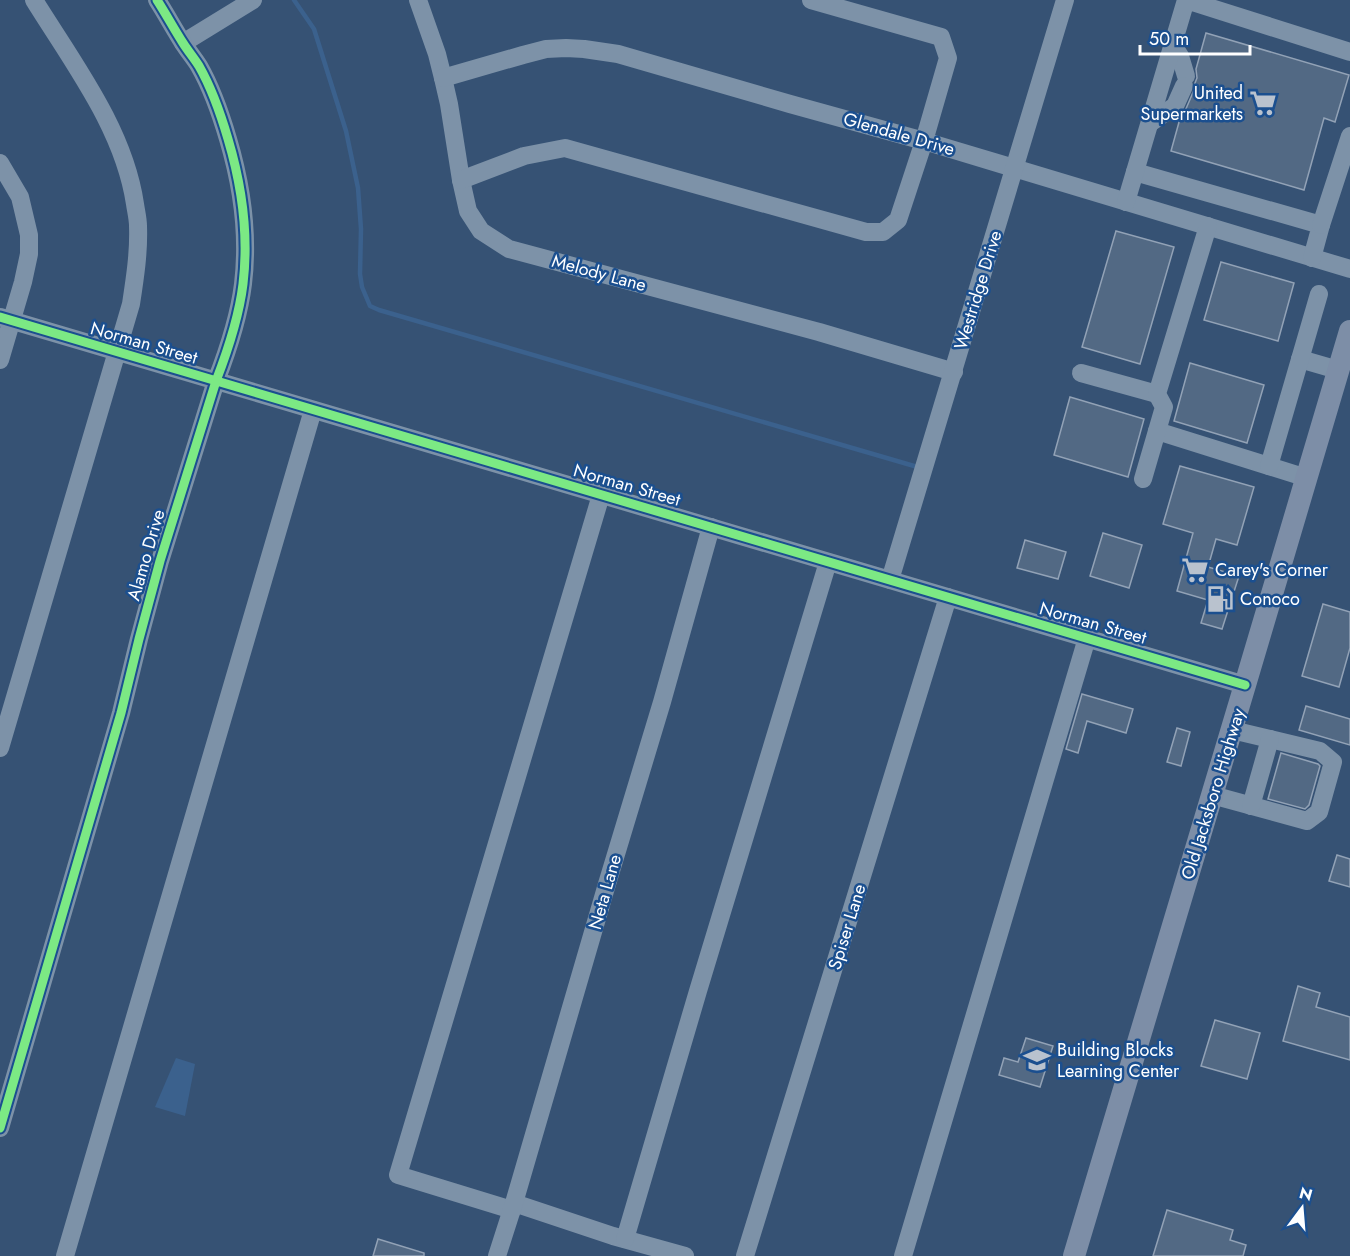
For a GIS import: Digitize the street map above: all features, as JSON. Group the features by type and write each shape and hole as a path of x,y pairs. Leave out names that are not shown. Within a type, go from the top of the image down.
{"main road":[{"name":"Old Jacksboro Highway","path":"1074,1256 1350,331"}],"street":[{"path":"0,748 131,304 136,269 138,225 133,186 122,152 104,113 34,0"},
{"name":"Alamo Drive","path":"0,1128 115,735 160,561 235,324 243,285 244,213 237,167 222,117 200,67 157,0"},
{"path":"183,43 253,0"},
{"name":"Melody Lane","path":"418,0 443,78 468,211 481,231 509,249 819,332 954,372"},
{"path":"461,180 524,156 565,148 866,232 883,232 898,220 948,58 941,37 811,0"},
{"name":"Westridge Drive","path":"890,580 1065,0"},
{"path":"1126,202 1187,0 1350,52"},
{"path":"1150,123 1175,106 1185,81 1180,56 1173,45"},
{"name":"Glendale Drive","path":"443,78 546,49 566,48 618,54 924,141 1350,269"},
{"path":"1312,258 1350,136"},
{"path":"0,163 20,197 29,236 29,254 23,282 6,319 0,360"},
{"path":"1135,172 1321,225"},
{"path":"1143,478 1164,407 1157,394 1208,226"},
{"path":"1269,466 1319,294"},
{"name":"Norman Street","path":"6,319 1245,685"},
{"path":"1300,359 1338,370"},
{"path":"1081,373 1157,394"},
{"path":"64,1256 313,410"},
{"path":"1157,431 1307,478"},
{"path":"601,495 398,1175 685,1256"},
{"name":"Neta Lane","path":"497,1256 662,702 711,527"},
{"path":"625,1239 828,562"},
{"name":"Spiser Lane","path":"745,1256 948,597"},
{"path":"903,1256 1087,638"},
{"path":"1212,795 1307,821 1319,812 1333,762 1320,751 1232,730"},
{"path":"1251,806 1270,740"}],"water":[{"path":"176,1058 195,1064 185,1116 155,1107"}],"building":[{"name":"United Supermarkets","path":"1206,33 1349,75 1335,122 1324,118 1304,190 1171,151 1181,115 1194,90 1197,78 1196,69"},
{"path":"1116,231 1174,247 1140,364 1082,347"},
{"path":"1221,262 1294,283 1278,341 1204,320"},
{"path":"1190,363 1264,385 1247,443 1174,421"},
{"path":"1070,397 1144,419 1128,477 1054,455"},
{"path":"1180,466 1254,487 1237,545 1216,539 1208,567 1239,576 1222,629 1201,623 1208,600 1177,591 1193,533 1163,524"},
{"path":"1103,533 1142,545 1129,588 1090,576"},
{"path":"1025,540 1066,552 1058,579 1017,568"},
{"path":"1323,604 1350,612 1350,648 1339,687 1302,676"},
{"path":"1082,694 1133,709 1126,733 1087,721 1078,753 1066,749"},
{"path":"1306,706 1350,719 1350,745 1299,730"},
{"path":"1177,728 1190,732 1181,766 1167,762"},
{"path":"1281,753 1320,766 1309,805 1305,809 1268,799"},
{"path":"1337,855 1350,859 1350,887 1329,881"},
{"path":"1298,986 1320,993 1316,1007 1350,1017 1350,1060 1283,1041"},
{"path":"1215,1020 1260,1033 1247,1079 1201,1066"},
{"path":"1026,1038 1053,1046 1040,1087 999,1075 1004,1058 1018,1062"},
{"path":"1167,1210 1233,1230 1230,1240 1246,1245 1243,1256 1153,1256"},
{"path":"378,1239 424,1253 424,1256 373,1256"}],"waterway":[{"path":"294,0 314,29 346,131 358,188 361,229 360,274 362,287 370,306 921,468"}],"cycle path":[{"path":"0,1128 121,713 160,561 225,357 239,309 243,284 245,265 243,210 237,174 225,130 203,74 157,0"},
{"path":"0,317 1245,685"}],"place":[{"name":"United Supermarkets","path":"1263,103"},
{"name":"Carey's Corner","path":"1195,570"},
{"name":"Conoco","path":"1220,599"},
{"name":"Building Blocks Learning Center","path":"1037,1060"}]}
